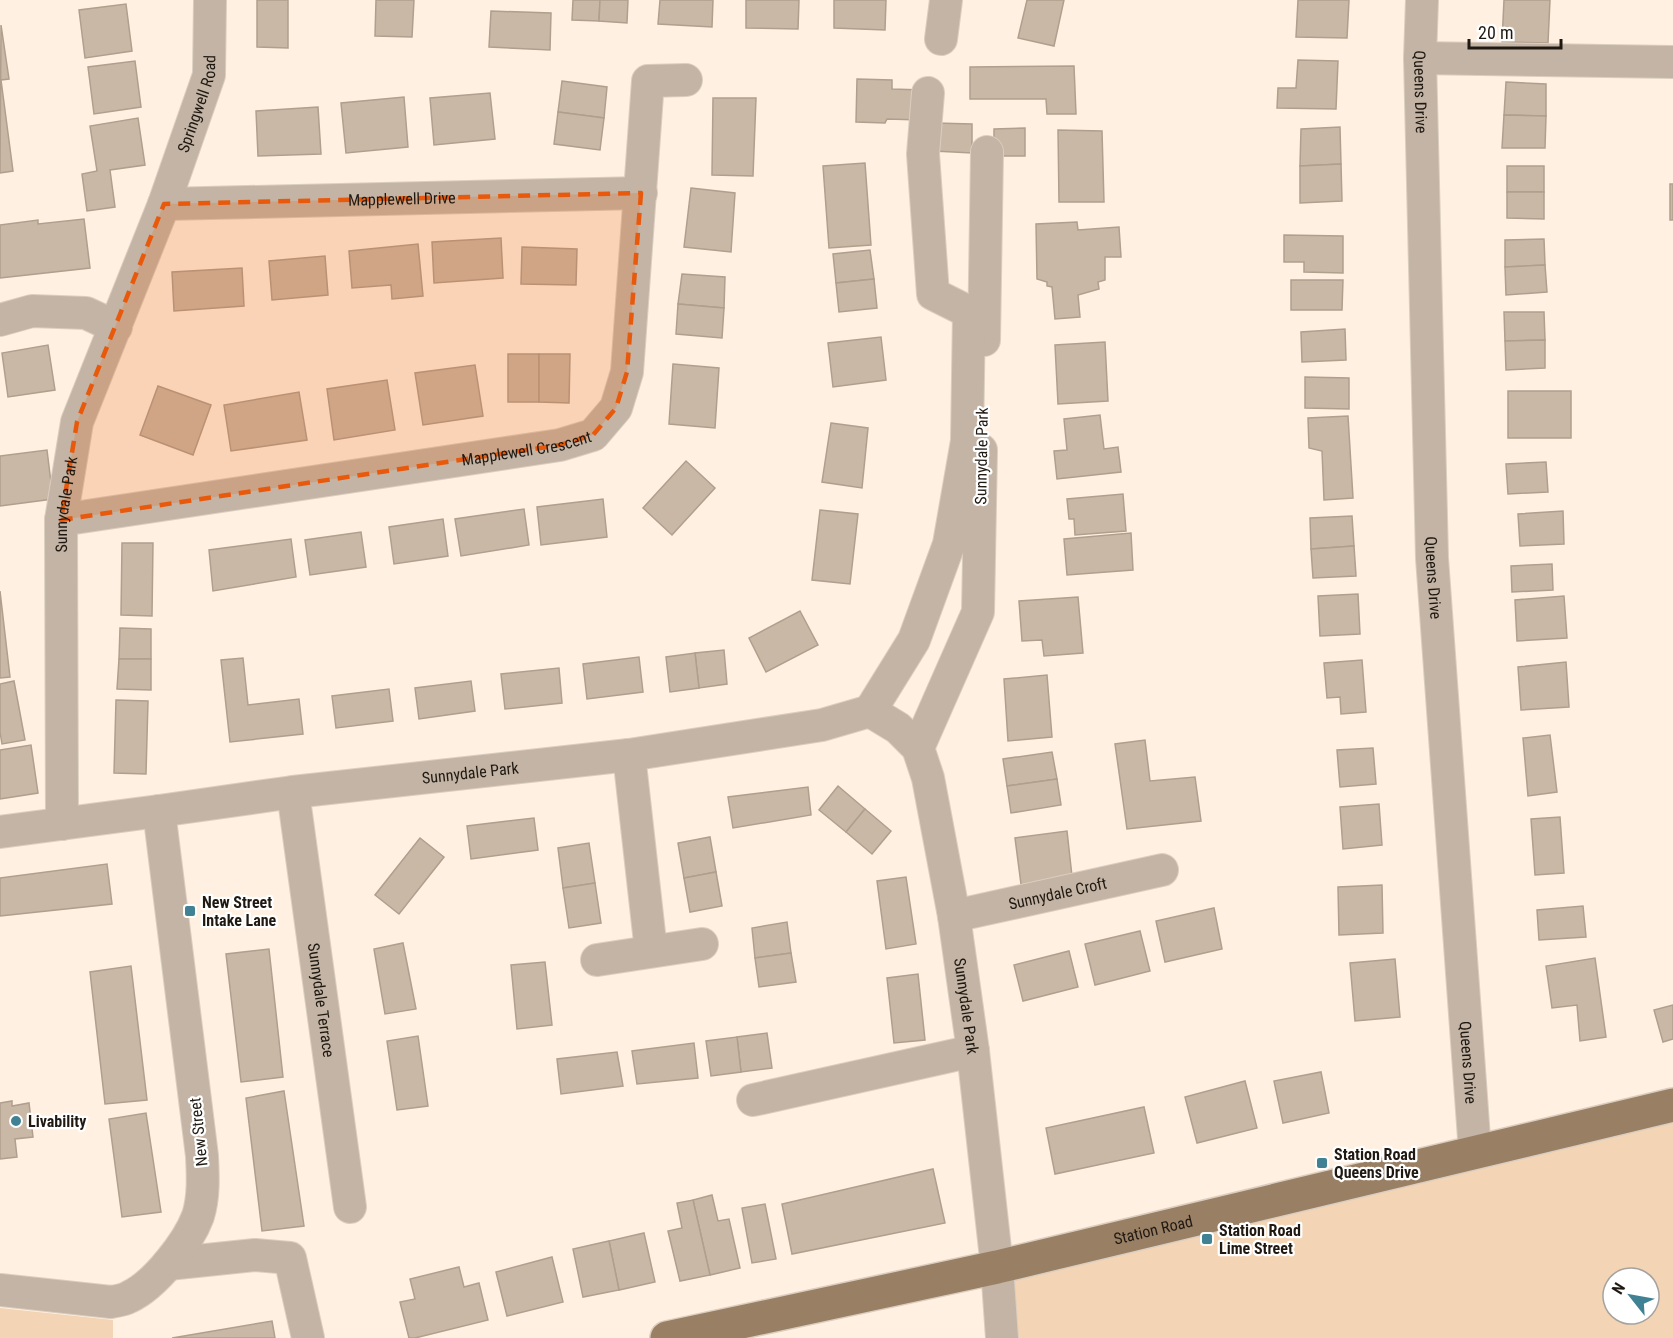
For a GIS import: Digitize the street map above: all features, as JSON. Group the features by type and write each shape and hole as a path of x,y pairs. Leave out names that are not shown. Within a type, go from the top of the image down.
{"main road":[{"name":"Station Road","path":"667,1338 997,1267 1673,1105"}],"street":[{"name":"Springwell Road","path":"164,204 209,75 210,0"},
{"path":"941,39 946,0"},
{"name":"Queens Drive","path":"1422,0 1420,58 1432,558 1475,1152"},
{"path":"1420,58 1673,62"},
{"name":"Mapplewell Crescent","path":"62,520 560,445 592,435 616,408 627,372 648,81 686,80"},
{"name":"Sunnydale Park","path":"0,832 293,792 629,755 822,725 870,711 914,640 949,544 967,441 969,312 933,294 923,154 928,93"},
{"name":"Sunnydale Park","path":"918,748 978,612 987,152"},
{"name":"Mapplewell Drive","path":"164,204 641,193"},
{"name":"Sunnydale Park","path":"62,824 62,520 77,422 164,204"},
{"path":"0,320 32,311 86,313 116,327"},
{"name":"Sunnydale Park","path":"870,711 898,728 918,748 928,777 954,916 973,1051 997,1267 1002,1338"},
{"path":"629,755 651,951"},
{"name":"Sunnydale Terrace","path":"293,792 350,1207"},
{"name":"New Street","path":"0,1290 111,1302 129,1297 150,1283 168,1264 198,1217 203,1188 202,1156 159,812"},
{"name":"Sunnydale Croft","path":"954,916 1162,870"},
{"path":"597,960 702,944"},
{"path":"753,1100 973,1051"},
{"path":"168,1264 255,1255 290,1258 308,1338"}],"highlighted area":[{"path":"641,193 627,372 616,408 593,435 560,445 61,520 77,422 164,204"}],"shaded area":[{"path":"1673,1105 1673,1338 1002,1338 997,1267"},
{"path":"0,1308 113,1320 113,1338 0,1338"}],"building":[{"path":"257,0 288,0 288,48 257,47"},
{"path":"376,0 414,0 412,37 375,36"},
{"path":"573,0 600,0 599,21 572,20"},
{"path":"600,0 628,0 627,23 599,21"},
{"path":"660,0 713,0 712,27 658,24"},
{"path":"746,0 799,0 798,29 746,28"},
{"path":"834,0 886,0 885,30 834,28"},
{"path":"1027,0 1064,0 1054,46 1018,38"},
{"path":"1298,0 1349,0 1347,38 1296,37"},
{"path":"1504,0 1550,0 1548,43 1502,42"},
{"path":"126,4 132,51 85,58 79,10"},
{"path":"491,11 551,13 550,50 489,47"},
{"path":"1,25 9,79 1,80 13,171 0,173"},
{"path":"1298,60 1338,61 1336,109 1277,108 1278,88 1296,88"},
{"path":"135,61 141,107 94,114 88,67"},
{"path":"1074,66 1076,114 1047,114 1046,99 970,99 970,67"},
{"path":"857,79 892,80 892,89 922,90 920,120 887,119 885,123 856,122"},
{"path":"562,81 607,87 604,118 558,112"},
{"path":"1506,82 1546,84 1546,116 1504,115"},
{"path":"490,93 495,139 434,145 430,98"},
{"path":"404,97 408,147 346,153 341,103"},
{"path":"713,98 756,98 753,176 712,175"},
{"path":"318,107 321,154 258,156 256,111"},
{"path":"558,112 604,118 600,150 554,144"},
{"path":"1504,115 1546,116 1545,148 1502,148"},
{"path":"138,118 145,165 110,170 115,207 87,211 82,174 97,171 90,126"},
{"path":"935,123 972,124 972,153 934,151"},
{"path":"1340,127 1341,164 1300,166 1301,129"},
{"path":"1025,128 1025,156 994,156 994,129"},
{"path":"1058,130 1102,131 1104,202 1059,202"},
{"path":"865,163 871,245 829,248 823,166"},
{"path":"1341,164 1342,201 1300,203 1300,166"},
{"path":"1507,166 1544,166 1544,192 1507,192"},
{"path":"1670,184 1673,184 1673,220 1670,220"},
{"path":"691,188 735,193 731,252 684,247"},
{"path":"1507,192 1544,192 1544,219 1507,218"},
{"path":"84,219 90,268 0,278 0,225 38,220 38,224"},
{"path":"1077,222 1078,230 1119,227 1121,257 1105,257 1105,280 1098,282 1099,289 1078,295 1080,317 1055,319 1052,287 1047,286 1047,282 1037,279 1036,224"},
{"path":"1284,235 1343,236 1343,273 1304,272 1304,262 1284,262"},
{"path":"501,238 503,278 434,283 432,242"},
{"path":"1544,239 1545,265 1505,267 1505,240"},
{"path":"418,244 423,296 392,299 391,285 352,288 349,251"},
{"path":"522,247 577,249 576,285 521,284"},
{"path":"870,250 874,279 836,283 833,254"},
{"path":"325,256 328,295 272,300 269,261"},
{"path":"1545,265 1547,292 1506,295 1505,267"},
{"path":"242,268 244,306 174,311 172,272"},
{"path":"682,274 725,277 724,308 678,304"},
{"path":"874,279 877,308 839,312 836,283"},
{"path":"1291,280 1343,280 1342,310 1291,310"},
{"path":"678,304 724,308 722,338 676,334"},
{"path":"1504,312 1544,312 1545,340 1505,341"},
{"path":"1345,329 1346,360 1302,362 1301,332"},
{"path":"881,337 886,380 833,387 828,343"},
{"path":"1545,340 1545,368 1506,370 1505,341"},
{"path":"1105,342 1108,401 1058,404 1055,345"},
{"path":"48,345 55,390 8,397 2,353"},
{"path":"508,354 539,354 539,402 508,402"},
{"path":"539,354 570,354 569,403 539,402"},
{"path":"673,364 719,368 715,428 669,424"},
{"path":"475,365 483,416 423,425 415,373"},
{"path":"1305,377 1349,378 1349,409 1305,408"},
{"path":"387,380 395,430 334,440 327,389"},
{"path":"158,386 211,405 193,455 140,435"},
{"path":"1508,391 1571,391 1571,438 1508,438"},
{"path":"299,392 307,440 231,451 224,405"},
{"path":"1100,415 1104,449 1118,447 1121,472 1057,479 1054,451 1067,450 1064,419"},
{"path":"1348,416 1353,498 1324,500 1322,451 1309,448 1308,418"},
{"path":"831,423 868,428 862,488 822,482"},
{"path":"47,450 53,499 0,506 0,456"},
{"path":"686,461 715,488 672,535 643,508"},
{"path":"1546,462 1548,492 1508,494 1506,464"},
{"path":"1123,494 1126,531 1075,535 1074,519 1069,519 1067,499"},
{"path":"603,499 607,537 541,545 537,507"},
{"path":"524,509 529,545 461,556 455,519"},
{"path":"820,510 858,514 850,584 812,580"},
{"path":"1563,511 1564,544 1520,546 1518,514"},
{"path":"1352,516 1354,546 1311,549 1310,518"},
{"path":"443,519 448,556 394,564 389,527"},
{"path":"361,532 366,567 310,575 305,540"},
{"path":"1131,533 1133,570 1067,575 1064,539"},
{"path":"291,539 296,577 213,591 209,550"},
{"path":"122,543 153,543 152,616 121,615"},
{"path":"1354,546 1356,576 1313,578 1311,549"},
{"path":"1552,564 1553,590 1512,592 1511,566"},
{"path":"0,591 10,677 0,678"},
{"path":"1358,594 1360,634 1320,636 1318,596"},
{"path":"1564,596 1567,638 1517,641 1515,600"},
{"path":"1078,597 1083,653 1044,656 1042,640 1022,641 1019,601"},
{"path":"800,611 818,645 766,672 749,638"},
{"path":"120,628 151,629 151,659 119,659"},
{"path":"724,650 727,684 699,688 695,653"},
{"path":"695,653 699,688 670,692 666,657"},
{"path":"639,657 643,692 587,699 583,664"},
{"path":"243,658 248,705 299,699 303,734 230,742 221,660"},
{"path":"119,659 151,659 151,690 117,689"},
{"path":"1362,660 1366,712 1341,714 1340,697 1327,698 1324,663"},
{"path":"1566,662 1569,707 1521,710 1518,667"},
{"path":"559,668 562,703 505,709 501,674"},
{"path":"1047,675 1052,737 1008,741 1004,679"},
{"path":"14,681 25,740 2,744 0,684"},
{"path":"471,681 475,711 419,719 415,688"},
{"path":"389,689 393,721 336,728 332,696"},
{"path":"116,700 148,701 146,774 114,773"},
{"path":"1550,735 1557,792 1528,796 1523,738"},
{"path":"1145,740 1150,781 1195,777 1201,821 1127,829 1115,744"},
{"path":"31,745 38,793 0,799 0,750"},
{"path":"1373,748 1376,784 1340,787 1337,750"},
{"path":"1052,752 1057,779 1007,786 1003,759"},
{"path":"1057,779 1061,805 1011,813 1007,786"},
{"path":"838,786 865,809 846,832 819,810"},
{"path":"808,787 811,815 733,828 728,797"},
{"path":"1379,804 1382,845 1343,849 1340,807"},
{"path":"865,809 891,831 872,854 846,832"},
{"path":"1560,817 1564,873 1535,875 1531,819"},
{"path":"534,818 538,850 471,859 467,826"},
{"path":"1067,831 1073,885 1022,892 1015,838"},
{"path":"710,837 716,872 684,878 678,843"},
{"path":"420,838 444,857 399,914 375,895"},
{"path":"589,843 595,883 563,888 558,848"},
{"path":"107,864 112,904 0,916 0,878"},
{"path":"716,872 722,906 690,912 684,878"},
{"path":"906,877 916,944 886,949 877,881"},
{"path":"595,883 601,923 569,928 563,888"},
{"path":"1382,885 1383,933 1339,935 1338,887"},
{"path":"1583,906 1586,937 1539,940 1537,910"},
{"path":"1214,908 1222,949 1165,962 1156,921"},
{"path":"787,922 791,953 755,958 752,928"},
{"path":"1140,931 1150,971 1095,985 1085,944"},
{"path":"403,943 416,1009 385,1014 374,949"},
{"path":"269,949 283,1077 241,1082 226,954"},
{"path":"1069,951 1078,987 1023,1001 1014,965"},
{"path":"791,953 796,982 759,987 755,958"},
{"path":"1595,958 1606,1037 1580,1041 1577,1005 1552,1008 1546,966"},
{"path":"1395,959 1400,1017 1355,1021 1350,963"},
{"path":"545,962 552,1025 517,1029 511,965"},
{"path":"131,966 147,1100 105,1104 90,972"},
{"path":"918,974 925,1040 894,1043 887,978"},
{"path":"1673,1005 1673,1039 1663,1042 1654,1010"},
{"path":"767,1033 772,1068 741,1072 737,1037"},
{"path":"418,1036 428,1106 397,1110 387,1041"},
{"path":"737,1037 741,1072 711,1076 706,1041"},
{"path":"694,1043 698,1078 637,1084 632,1051"},
{"path":"617,1052 623,1086 561,1094 557,1059"},
{"path":"1321,1072 1329,1113 1283,1123 1274,1081"},
{"path":"1245,1081 1257,1128 1197,1143 1185,1097"},
{"path":"284,1091 304,1226 262,1231 246,1098"},
{"name":"Livability","path":"12,1101 12,1106 29,1103 33,1137 15,1139 17,1157 0,1159 0,1103"},
{"path":"1144,1107 1154,1153 1055,1174 1046,1128"},
{"path":"146,1113 161,1212 122,1217 109,1119"},
{"path":"933,1169 945,1223 792,1254 782,1204"},
{"path":"712,1195 718,1221 729,1219 740,1268 710,1275 693,1200"},
{"path":"693,1200 710,1275 680,1281 668,1231 682,1228 677,1203"},
{"path":"765,1204 776,1259 752,1263 742,1208"},
{"path":"644,1233 655,1282 619,1290 609,1241"},
{"path":"609,1241 619,1290 583,1297 573,1249"},
{"path":"552,1257 563,1302 507,1316 496,1272"},
{"path":"459,1267 464,1287 479,1283 488,1320 409,1338 400,1302 415,1299 410,1279"},
{"path":"272,1321 275,1338 172,1338"}],"place":[{"name":"New Street Intake Lane","path":"190,911"},
{"name":"Livability","path":"16,1121"},
{"name":"Station Road Queens Drive","path":"1322,1163"},
{"name":"Station Road Lime Street","path":"1207,1239"}]}
